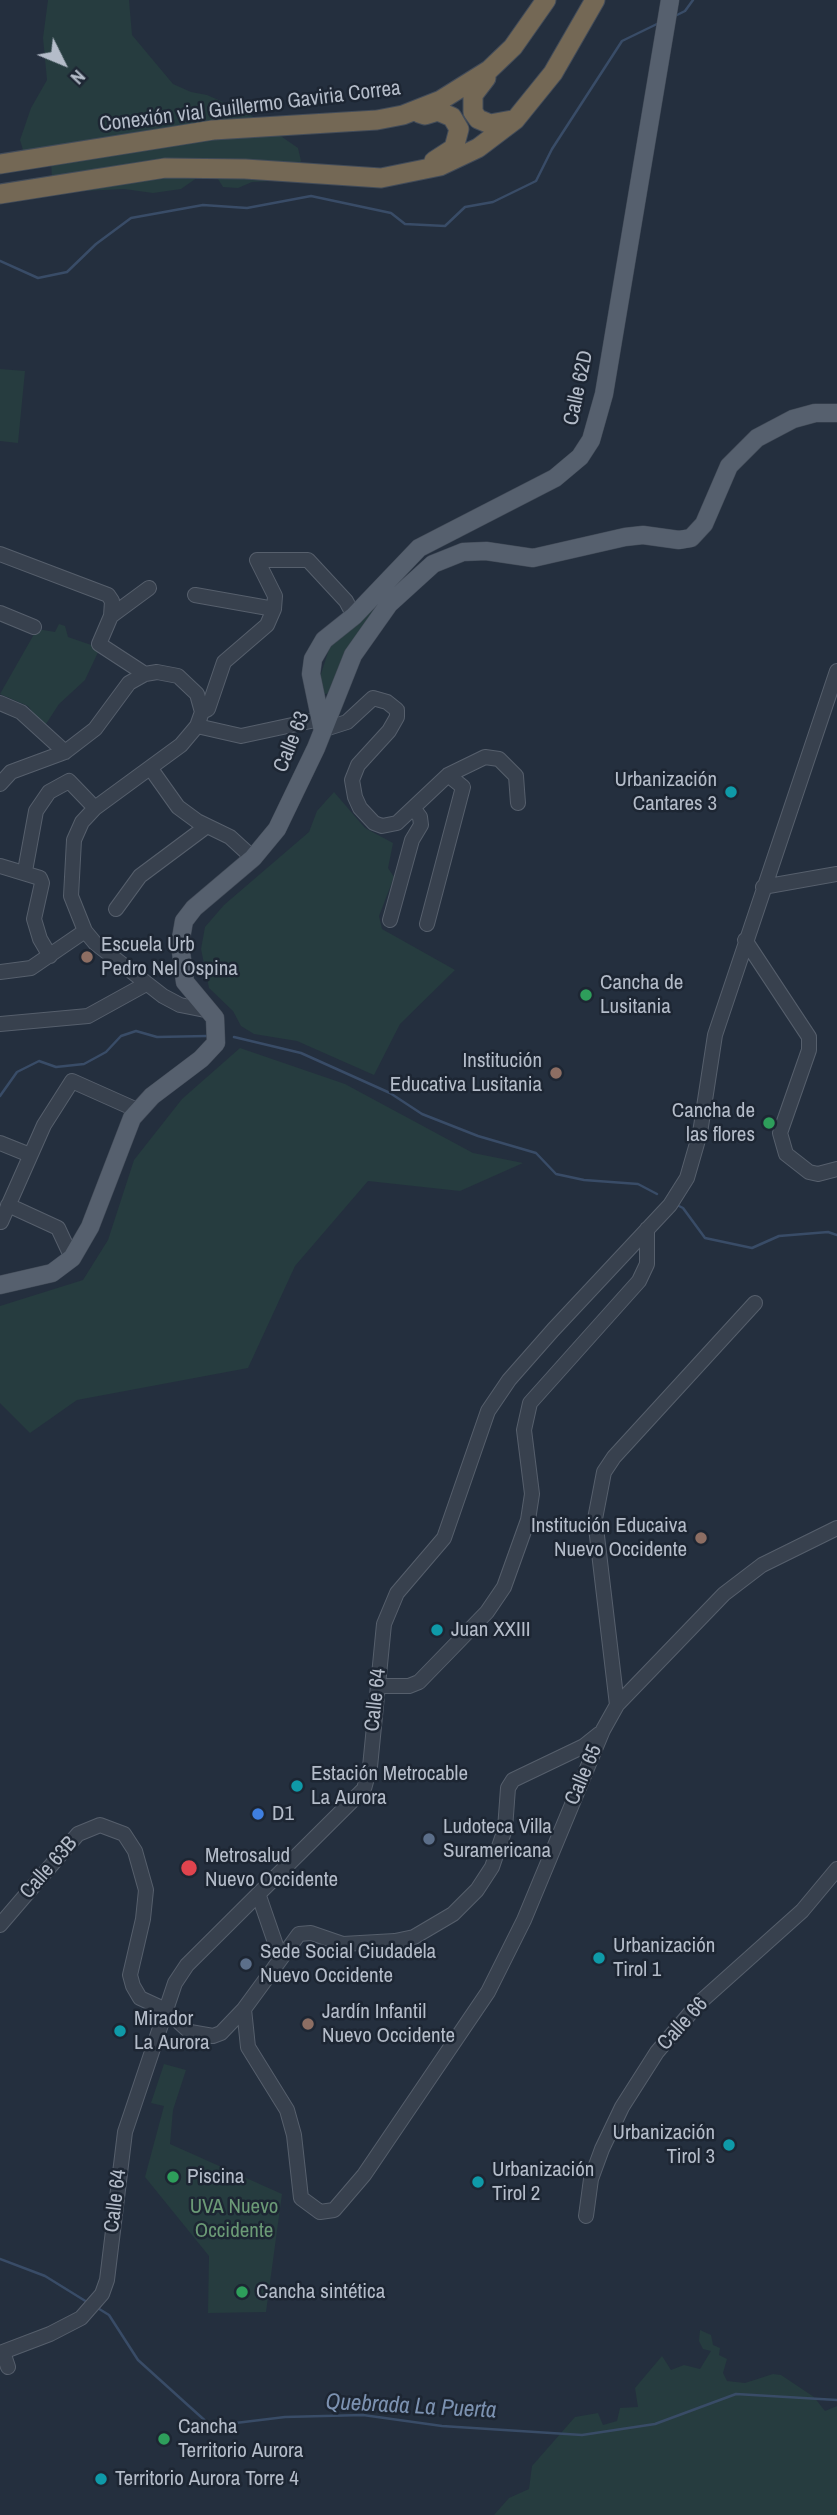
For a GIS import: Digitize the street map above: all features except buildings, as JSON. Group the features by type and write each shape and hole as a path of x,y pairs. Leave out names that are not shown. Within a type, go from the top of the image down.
{"highway":[{"name":"Conexión vial Guillermo Gaviria Correa","path":"0,164 213,130 377,120 415,111 441,100 489,70 513,47 546,0"},
{"path":"0,194 165,168 245,169 361,178 416,173 440,166 478,148 516,120 553,73 594,0"},
{"path":"489,70 484,84 473,95 473,112 478,119 490,124 506,119 516,120"},
{"path":"415,111 425,115 438,111 452,117 459,136 454,148 416,173"}],"main road":[{"name":"Calle 62D","path":"321,725 311,681 313,659 324,640 354,617 419,548 525,495 566,470 584,453 597,422 604,394 654,82 670,0"},
{"name":"Calle 63","path":"72,1258 86,1236 120,1142 137,1110 216,1043 217,1024 185,982 180,944 182,927 194,908 253,858 282,822 346,668 389,604 433,564 472,551 533,558 634,536 691,538 704,524 729,466 757,438 793,419 815,413 837,413"},
{"path":"0,1285 52,1273 72,1258"}],"street":[{"path":"0,554 108,595 112,601 111,616 99,644 145,674"},
{"path":"209,1011 180,1005 146,984 85,931 71,896 74,840 82,822 95,808 181,745 208,709 224,662 267,625 274,609 275,596 257,561 308,560 345,601 354,617"},
{"path":"111,616 149,588"},
{"path":"195,595 274,609"},
{"path":"0,613 34,627"},
{"path":"0,784 10,772 65,752 94,729 129,682 145,674 157,672 178,676 197,694 200,719"},
{"name":"Calle 64","path":"2,2352 81,2318 102,2294 107,2280 125,2132 175,1983 187,1965 364,1789 370,1767 384,1624 406,1580 444,1538 488,1411 509,1380 670,1205 687,1178 701,1133 715,1035 836,675"},
{"path":"200,719 241,736 347,722 373,698 392,704 397,710 397,717 358,765 352,788 368,817 382,826 397,824 448,775 485,757 499,759 516,776 518,803"},
{"path":"0,703 21,712 65,752"},
{"path":"151,769 173,802 207,826 230,837 253,858"},
{"path":"427,924 463,787 448,775"},
{"path":"25,871 36,811 49,792 69,781 77,786 95,808"},
{"path":"390,920 412,840 421,825 421,817 414,809"},
{"path":"116,909 140,876 207,826"},
{"path":"2,871 25,871 40,877 43,883 34,919 40,939 50,956"},
{"path":"763,887 837,874"},
{"path":"0,972 31,968 85,931"},
{"path":"745,940 809,1037 810,1049 780,1133 786,1154 809,1172 818,1174 837,1169"},
{"path":"0,1024 88,1016 146,984"},
{"path":"1,1222 44,1125 72,1081 137,1110"},
{"path":"0,1143 30,1155"},
{"path":"8,1205 58,1228 72,1258"},
{"path":"378,1686 409,1686 419,1682 486,1612 504,1587 528,1520 532,1494 524,1430 530,1403 639,1280 647,1264 647,1229"},
{"path":"617,1705 595,1519 604,1472 614,1457 755,1303"},
{"name":"Calle 65","path":"248,2047 287,2110 298,2157 301,2198 320,2212 334,2210 346,2200 488,1992 524,1920 603,1730 617,1705 724,1594 762,1565 837,1528"},
{"path":"612,1668 630,1677 642,1678"},
{"path":"221,2033 244,2009 299,1934 311,1933 343,1944 395,1941 414,1937 453,1914 477,1890 492,1867 502,1841 508,1788 513,1780 584,1746 603,1730"},
{"name":"Calle 63B","path":"0,1924 78,1834 87,1828 107,1826 124,1834 135,1851 146,1890 143,1919 130,1975 140,1998 166,2010"},
{"name":"Calle 66","path":"586,2216 591,2179 602,2149 622,2107 657,2052 698,2004 802,1911 837,1869"},
{"path":"259,1896 280,1957"},
{"path":"244,2009 248,2047"},
{"path":"166,2010 197,2036 221,2033 248,2047"},
{"path":"2,2352 8,2368"}],"green space":[{"path":"48,0 129,0 132,35 173,84 246,112 298,148 301,161 293,174 273,181 252,182 238,188 223,187 211,168 181,189 153,193 124,189 64,192 52,182 51,158 27,163 20,140 31,108 47,80 43,38"},
{"path":"0,369 25,371 18,443 0,441"},
{"path":"386,595 329,693 322,695 319,680 331,643"},
{"path":"59,624 65,626 68,637 100,648 85,680 59,704 44,727 28,706 0,694 37,629 55,632"},
{"path":"334,792 365,828 393,843 388,868 394,877 379,916 382,929 455,970 400,1024 374,1075 297,1041 254,1034 241,1026 233,1011 209,988 201,949 205,927 224,905 309,832 317,811"},
{"path":"240,1048 345,1084 473,1153 523,1163 460,1191 368,1181 295,1266 248,1368 77,1400 30,1433 0,1403 0,1306 83,1280 108,1240 134,1160 182,1099"},
{"name":"UVA Nuevo Occidente","path":"164,2064 186,2070 173,2110 170,2144 282,2194 266,2312 208,2313 209,2256 145,2177 164,2106 151,2103"},
{"path":"700,2330 711,2335 713,2345 720,2348 719,2355 727,2359 723,2373 727,2381 745,2383 773,2374 781,2375 814,2397 825,2411 837,2406 837,2515 494,2515 509,2498 529,2489 532,2466 575,2417 598,2413 603,2425 617,2421 620,2408 638,2407 635,2388 662,2356 671,2370 684,2365 700,2369 711,2351 703,2349 699,2341"}],"waterway":[{"path":"675,16 685,11 693,0"},
{"path":"0,261 38,278 67,272 96,244 131,218 203,205 247,208 311,196 391,213 405,224 445,226 465,207 493,202 536,181 552,149 622,41 659,23"},
{"path":"0,1096 17,1072 39,1061 56,1067 84,1064 106,1052 121,1036 136,1031 157,1037 207,1036"},
{"path":"234,1037 301,1053 390,1093 422,1114 478,1136 536,1153 556,1174 584,1180 638,1184 657,1194"},
{"path":"675,1204 683,1208 705,1238 752,1248 779,1236 828,1232 837,1235"},
{"name":"Quebrada La Puerta","path":"0,2259 45,2276 87,2302"},
{"name":"Quebrada La Puerta","path":"96,2307 109,2315 138,2360 211,2426 285,2417 363,2415 442,2426 582,2435 655,2424 736,2394 837,2400"}],"place":[{"name":"Urbanización Cantares 3","path":"731,792"},
{"name":"Escuela Urb Pedro Nel Ospina","path":"87,957"},
{"name":"Cancha de Lusitania","path":"586,995"},
{"name":"Institución Educativa Lusitania","path":"556,1073"},
{"name":"Cancha de las flores","path":"769,1123"},
{"name":"Institución Educaiva Nuevo Occidente","path":"701,1538"},
{"name":"Juan XXIII","path":"437,1630"},
{"name":"Estación Metrocable La Aurora","path":"297,1786"},
{"name":"D1","path":"258,1814"},
{"name":"Ludoteca Villa Suramericana","path":"429,1839"},
{"name":"Metrosalud Nuevo Occidente","path":"189,1868"},
{"name":"Urbanización Tirol 1","path":"599,1958"},
{"name":"Sede Social Ciudadela Nuevo Occidente","path":"246,1964"},
{"name":"Jardín Infantil Nuevo Occidente","path":"308,2024"},
{"name":"Mirador La Aurora","path":"120,2031"},
{"name":"Urbanización Tirol 3","path":"729,2145"},
{"name":"Piscina","path":"173,2177"},
{"name":"Urbanización Tirol 2","path":"478,2182"},
{"name":"Cancha sintética","path":"242,2292"},
{"name":"Cancha Territorio Aurora","path":"164,2439"},
{"name":"Territorio Aurora Torre 4","path":"101,2479"}]}
